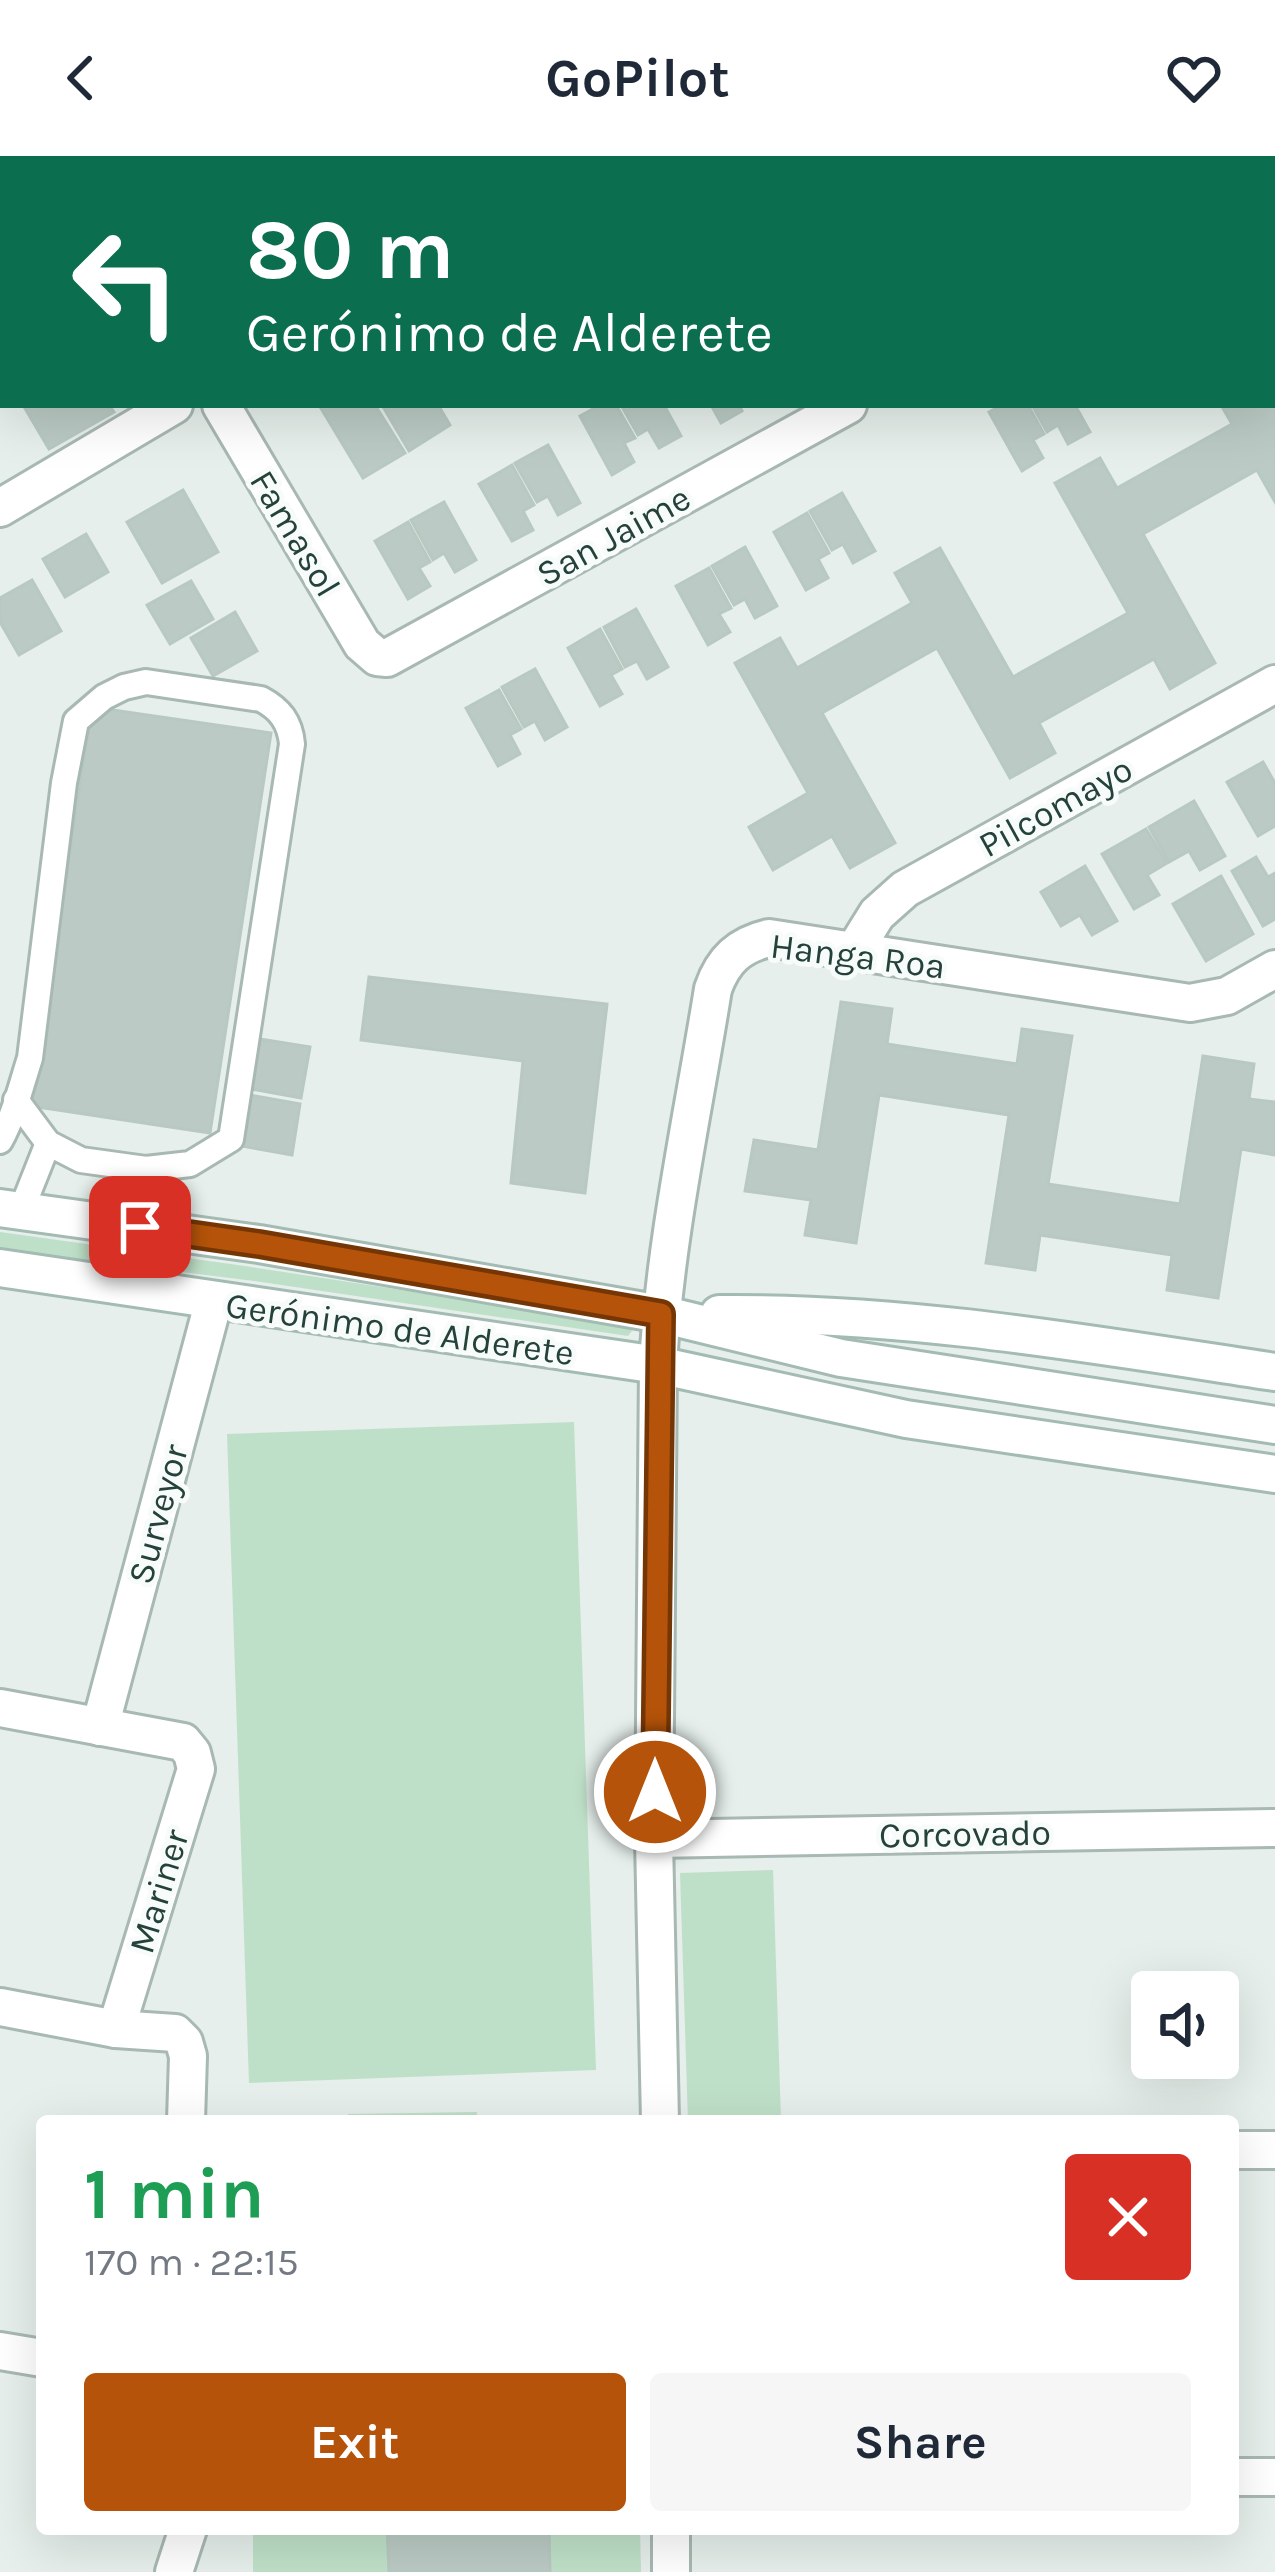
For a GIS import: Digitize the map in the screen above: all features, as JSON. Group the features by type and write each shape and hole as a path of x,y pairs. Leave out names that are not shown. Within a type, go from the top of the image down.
{"street":[{"path":"0,508 169,408"},
{"name":"Famasol","path":"222,408 362,644 376,657"},
{"name":"San Jaime","path":"376,657 397,655 843,408"},
{"name":"Pilcomayo","path":"854,951 877,914 905,890 1275,684"},
{"name":"Hanga Roa","path":"660,2115 654,1839 658,1366 661,1314 718,975 736,952 770,938 1190,1004 1227,996 1275,969"},
{"name":"Gerónimo de Alderete","path":"10,1209 259,1244 661,1314 841,1358 1275,1424"},
{"name":"Gerónimo de Alderete","path":"0,1268 658,1366 906,1419 1275,1474"},
{"name":"Surveyor","path":"100,1727 214,1300"},
{"name":"Gerónimo de Alderete","path":"661,1314 791,1315 939,1324 1275,1372"},
{"name":"Gerónimo de Alderete","path":"658,1366 841,1358"},
{"path":"0,1708 100,1727"},
{"name":"Mariner","path":"100,1727 183,1742 196,1769 116,2029"},
{"name":"Corcovado","path":"654,1839 1275,1828"},
{"path":"0,2007 116,2029 176,2033 188,2056 186,2115"},
{"path":"1239,2150 1275,2150"},
{"path":"0,2351 36,2357"},
{"path":"1239,2477 1275,2477"},
{"path":"174,2572 186,2535"},
{"path":"670,2535 671,2572"}],"lane":[{"path":"0,1142 29,1058 76,721 104,697 146,682 261,699 273,706 288,723 292,744 231,1139 190,1164 146,1169 81,1160 48,1143 16,1100"},
{"path":"10,1209 48,1143"}],"green space":[{"path":"0,1232 628,1325 632,1331 628,1336 0,1249"},
{"path":"574,1422 596,2070 249,2083 227,1434"},
{"path":"773,1870 781,2115 688,2115 680,1873"},
{"path":"477,2112 477,2115 348,2114"},
{"path":"253,2535 640,2535 641,2572 253,2572"}],"building":[{"path":"25,408 111,408 114,412 49,449"},
{"path":"321,408 377,408 405,453 363,478"},
{"path":"384,408 440,408 450,425 409,451"},
{"path":"595,408 618,408 635,438 624,443 634,462 612,475 580,416"},
{"path":"623,408 666,408 681,436 659,448 648,429 638,435"},
{"path":"713,408 740,408 742,411 721,423"},
{"path":"1030,408 1044,434 1033,440 1043,458 1022,471 989,412"},
{"path":"1034,408 1077,408 1090,432 1068,444 1058,425 1047,432"},
{"path":"1223,408 1275,408 1275,502 1257,470 1143,534 1215,663 1170,689 1154,659 1039,723 1055,753 1010,778 937,648 822,713 895,843 850,868 832,836 773,870 749,827 808,793 735,663 780,638 797,668 912,603 895,573 940,548 1013,677 1128,613 1055,483 1100,458 1117,488 1232,424"},
{"path":"548,445 580,503 558,515 548,496 537,502 515,463"},
{"path":"512,465 534,505 523,511 533,530 512,541 479,484"},
{"path":"183,490 218,552 162,583 127,522"},
{"path":"842,493 875,551 853,563 843,544 832,550 810,511"},
{"path":"444,502 476,560 455,572 444,553 433,560 411,520"},
{"path":"807,513 829,553 818,559 828,578 806,590 774,532"},
{"path":"408,522 430,562 419,568 430,586 408,599 375,541"},
{"path":"86,534 108,572 65,597 43,559"},
{"path":"745,547 777,606 755,618 745,599 734,605 712,566"},
{"path":"709,568 731,608 719,614 730,632 708,645 676,586"},
{"path":"32,580 61,631 19,655 0,622 0,598"},
{"path":"191,581 213,619 170,644 147,605"},
{"path":"636,609 668,667 647,679 637,661 625,667 604,627"},
{"path":"235,612 257,651 213,676 191,638"},
{"path":"600,629 622,669 611,675 622,694 600,706 568,648"},
{"path":"535,669 567,727 545,740 535,721 524,727 502,687"},
{"path":"499,690 521,729 510,735 520,754 498,766 466,708"},
{"path":"92,707 271,733 210,1133 31,1106"},
{"path":"1263,762 1275,783 1275,826 1258,836 1227,782"},
{"path":"1194,801 1225,856 1200,870 1189,851 1169,862 1149,827"},
{"path":"1146,829 1167,863 1147,875 1159,895 1134,909 1102,854"},
{"path":"1256,857 1268,877 1275,873 1275,919 1263,926 1232,871"},
{"path":"1085,866 1117,921 1092,935 1080,915 1061,926 1041,892"},
{"path":"1221,876 1253,934 1206,961 1173,904"},
{"path":"369,977 607,1004 585,1193 511,1183 523,1061 361,1040"},
{"path":"841,1002 892,1009 887,1044 1017,1064 1022,1029 1072,1036 1048,1184 1180,1204 1203,1056 1254,1064 1249,1099 1275,1102 1275,1155 1241,1149 1218,1298 1167,1290 1172,1255 1040,1235 1035,1270 986,1263 1009,1115 879,1095 856,1243 805,1235 811,1200 745,1191 754,1140 818,1150"},
{"path":"260,1039 310,1047 301,1098 251,1089"},
{"path":"250,1095 300,1104 292,1155 242,1146"},
{"path":"387,2535 549,2535 550,2572 389,2572"}],"route":[{"path":"140,1227 661,1314 655,1792"}]}
